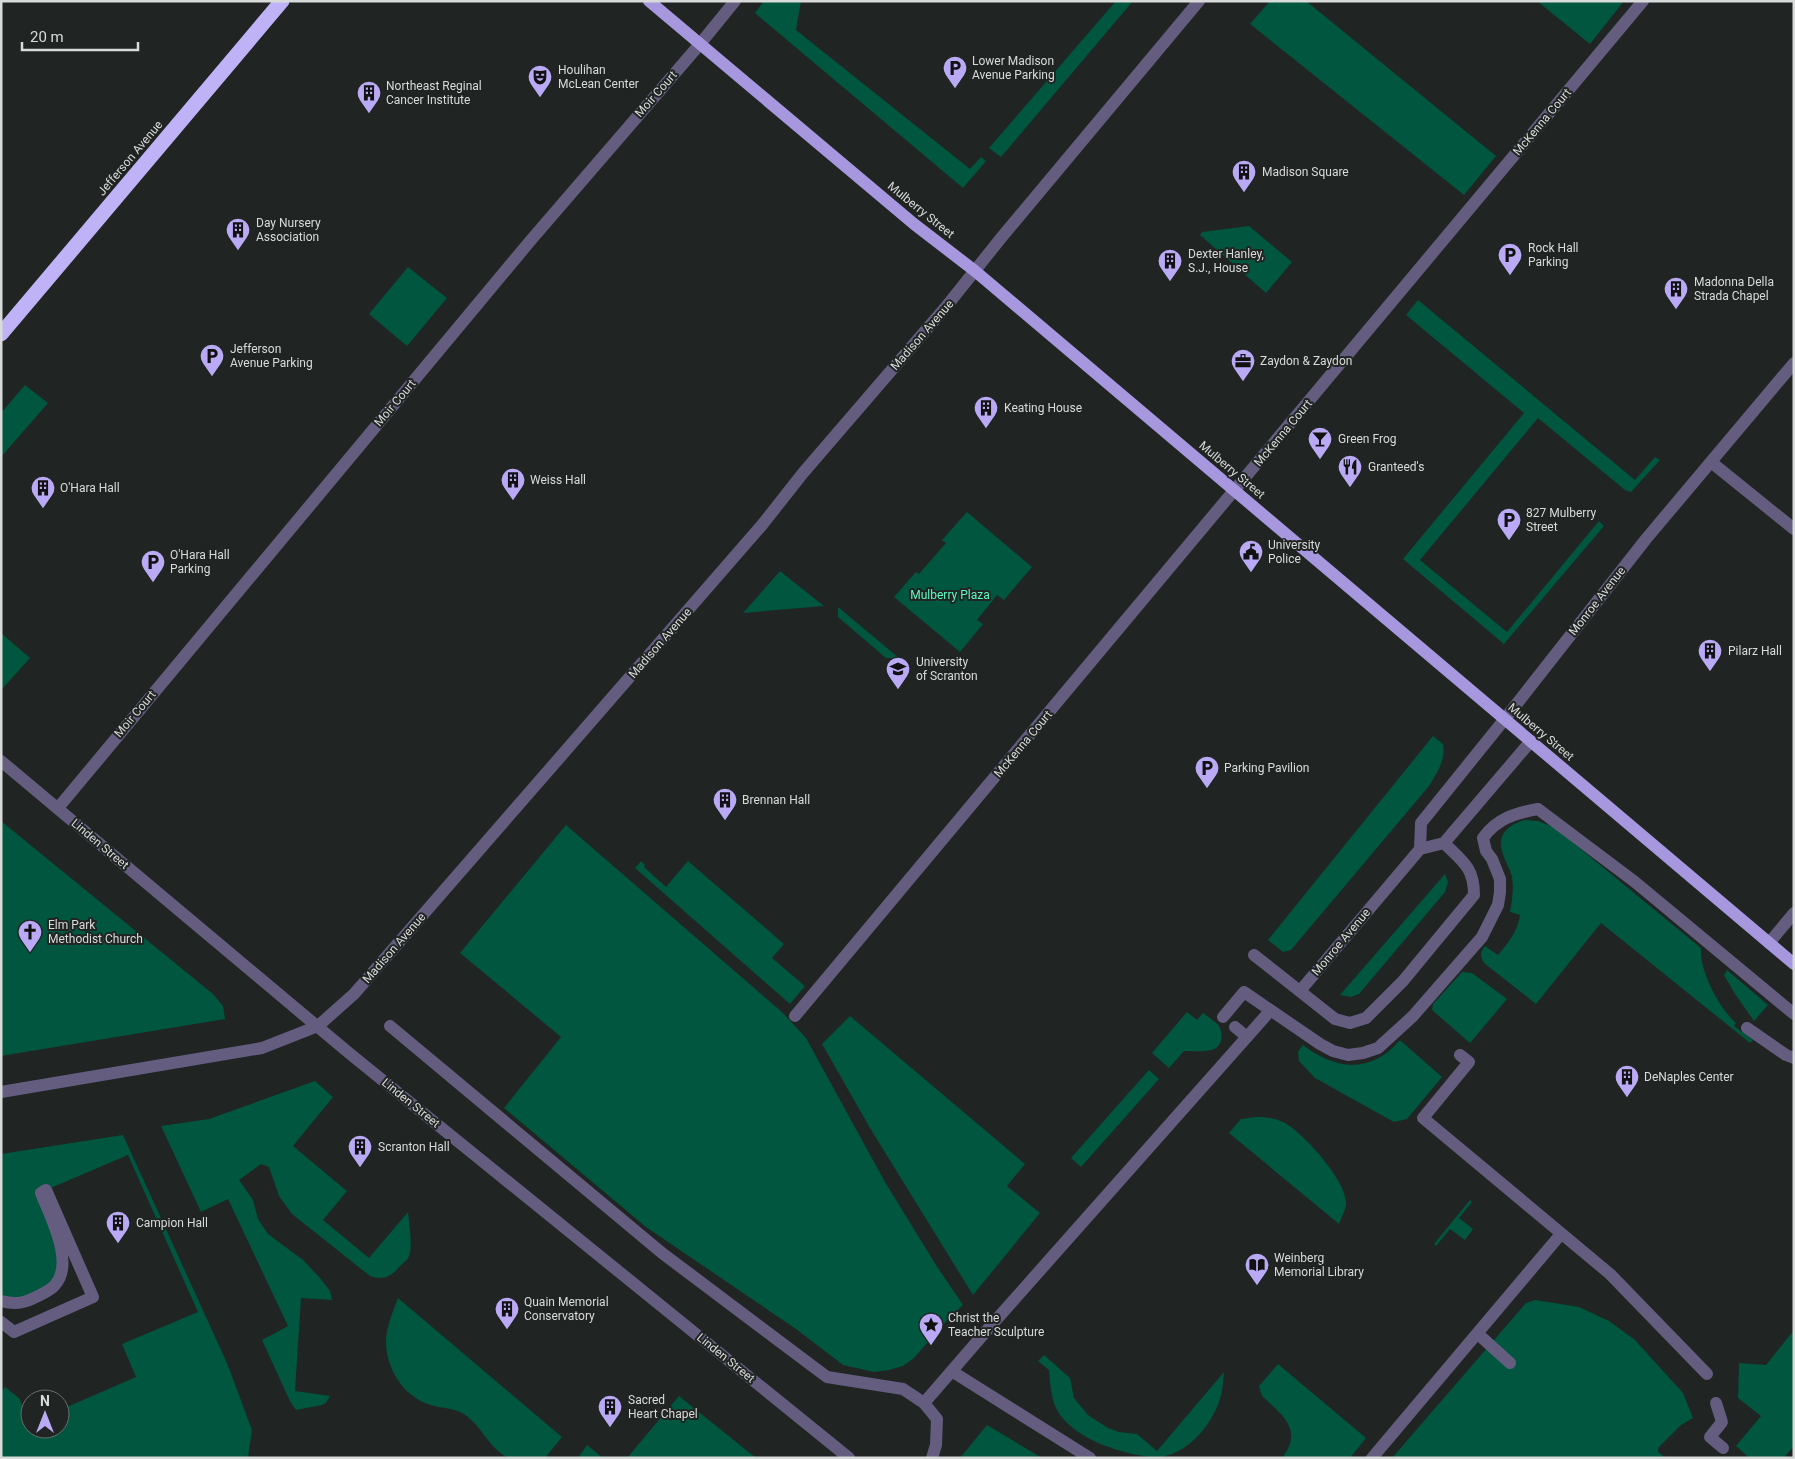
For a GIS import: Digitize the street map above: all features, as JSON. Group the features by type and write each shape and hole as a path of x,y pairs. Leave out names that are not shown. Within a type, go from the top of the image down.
{"highway":[{"name":"Jefferson Avenue","path":"1,334 282,1"}],"main road":[{"name":"Mulberry Street","path":"650,1 907,217 975,271 1794,964"}],"street":[{"name":"Moir Court","path":"58,808 531,240 735,1"},
{"name":"Madison Avenue","path":"1,1092 262,1048 318,1026 360,987 690,609 975,271 1199,1"},
{"name":"McKenna Court","path":"796,1016 1644,1"},
{"name":"Monroe Avenue","path":"1300,991 1420,848 1421,823 1646,539 1794,362"},
{"path":"1711,462 1794,529"},
{"path":"1420,848 1444,843 1531,741"},
{"name":"Linden Street","path":"1,761 357,1060 849,1458"},
{"path":"1223,1017 1244,992 1333,1051 1348,1055 1378,1048 1414,1016 1482,938 1498,905 1500,892 1500,879 1492,859 1486,851 1483,838 1493,825 1511,814 1538,809 1635,882 1794,1014"},
{"path":"1254,956 1335,1019 1350,1023 1366,1018 1403,981 1474,895 1474,880 1469,869 1444,843"},
{"path":"1769,943 1794,913"},
{"path":"924,1403 1270,1011"},
{"path":"390,1026 662,1253 826,1377 903,1389 924,1403 937,1419 936,1444 932,1458"},
{"path":"1235,1027 1247,1037"},
{"path":"1747,1028 1786,1055 1794,1058"},
{"path":"1460,1055 1469,1062 1423,1118 1610,1274 1708,1374"},
{"path":"1,1301 14,1305 34,1298 54,1287 60,1278 62,1265 59,1236 41,1193 46,1190 93,1297 14,1332 1,1322"},
{"path":"1372,1458 1561,1234"},
{"path":"1478,1334 1510,1363"},
{"path":"953,1372 1090,1458"},
{"path":"1716,1403 1722,1422 1710,1437 1723,1448"}],"green space":[{"path":"764,1 801,1 796,30 970,169 981,157 986,161 963,188 755,13"},
{"path":"1116,1 1133,1 1001,157 989,148"},
{"path":"1270,1 1306,1 1496,156 1464,195 1250,24"},
{"path":"1537,1 1624,1 1590,44"},
{"path":"1249,226 1292,262 1266,293 1200,235 1202,232"},
{"path":"408,267 447,298 407,346 369,314"},
{"path":"1418,300 1635,480 1655,457 1660,460 1631,492 1625,490 1538,418 1420,560 1507,632 1599,521 1604,526 1504,644 1403,559 1524,413 1406,315"},
{"path":"25,385 48,403 1,457 1,413"},
{"name":"Mulberry Plaza","path":"967,512 1032,567 1004,600 997,595 977,620 983,624 960,652 894,597 916,572 919,574 946,543 942,540"},
{"path":"780,571 824,606 743,613"},
{"path":"838,607 899,658 886,658 838,617"},
{"path":"1,633 30,658 3,688 1,686"},
{"path":"1433,736 1443,744 1444,750 1440,766 1429,786 1291,950 1283,952 1268,940"},
{"path":"1524,820 1538,821 1554,827 1701,948 1703,967 1711,988 1723,1008 1736,1023 1734,1026 1753,1040 1750,1043 1601,923 1536,1004 1484,963 1481,954 1485,946 1498,955 1512,936 1519,921 1520,915 1510,912 1513,890 1512,877 1503,854 1501,840 1509,828"},
{"path":"1,821 213,994 223,1006 225,1019 1,1056"},
{"path":"566,825 783,1013 806,1038 885,1182 963,1305 948,1319 914,1358 903,1366 874,1372 843,1365 796,1329 646,1227 504,1108 561,1037 460,953"},
{"path":"641,861 645,865 644,867 666,887 688,861 784,944 772,958 805,986 790,1004 635,868"},
{"path":"1445,874 1448,882 1445,892 1359,994 1351,997 1340,995"},
{"path":"1727,970 1768,1005 1754,1021 1724,975"},
{"path":"1462,972 1472,973 1507,999 1470,1043 1432,1010 1433,1004"},
{"path":"1187,1012 1197,1020 1203,1013 1219,1026 1222,1037 1218,1046 1212,1050 1184,1051 1169,1068 1152,1053"},
{"path":"850,1016 1025,1164 1007,1186 1040,1213 973,1295 870,1128 822,1044"},
{"path":"1399,1041 1442,1077 1407,1119 1394,1122 1315,1078 1299,1061 1298,1052 1303,1045 1328,1060 1352,1065 1365,1063 1377,1059 1388,1052"},
{"path":"1149,1070 1159,1079 1081,1167 1071,1158"},
{"path":"315,1081 333,1097 293,1146 347,1191 323,1220 369,1258 408,1212 411,1247 408,1258 391,1275 384,1278 370,1276 292,1214 279,1196 269,1167 261,1164 239,1180 253,1200 258,1219 268,1234 303,1260 330,1291 332,1300 301,1298 295,1391 330,1396 326,1403 322,1405 296,1410 262,1340 288,1326 228,1199 201,1212 161,1126 209,1119"},
{"path":"1270,1118 1291,1127 1323,1159 1345,1195 1345,1210 1339,1224 1229,1133 1241,1119"},
{"path":"123,1135 227,1363 252,1430 248,1458 1,1458 1,1392 5,1387 20,1400 20,1439 70,1439 70,1406 136,1377 122,1344 198,1312 128,1155 46,1190 59,1236 60,1278 34,1298 1,1301 1,1154"},
{"path":"1470,1200 1472,1202 1459,1218 1473,1229 1465,1240 1450,1229 1436,1246 1434,1244"},
{"path":"398,1298 562,1437 545,1458 507,1457 495,1448 464,1414 455,1410 433,1406 419,1400 404,1388 389,1362 386,1342 388,1325"},
{"path":"1535,1300 1579,1307 1609,1321 1635,1340 1683,1393 1693,1418 1681,1425 1658,1448 1658,1452 1666,1458 1392,1458 1526,1303"},
{"path":"1794,1330 1794,1446 1784,1458 1749,1458 1736,1446 1761,1416 1738,1398 1739,1363 1766,1365"},
{"path":"1044,1355 1070,1378 1074,1398 1088,1415 1108,1428 1119,1432 1137,1434 1157,1451 1224,1372 1222,1392 1211,1419 1187,1446 1167,1456 1151,1457 1137,1455 1096,1442 1070,1426 1054,1404 1049,1370 1038,1361"},
{"path":"1278,1364 1366,1438 1350,1458 1282,1458 1291,1439 1291,1431 1283,1416 1262,1396 1259,1386"},
{"path":"679,1396 756,1458 627,1458"},
{"path":"987,1425 1042,1458 960,1458"},
{"path":"587,1445 603,1458 578,1458"}],"place":[{"name":"Lower Madison Avenue Parking","path":"955,89"},
{"name":"Houlihan McLean Center","path":"540,98"},
{"name":"Northeast Reginal Cancer Institute","path":"369,114"},
{"name":"Madison Square","path":"1244,193"},
{"name":"Day Nursery Association","path":"238,251"},
{"name":"Rock Hall Parking","path":"1510,276"},
{"name":"Dexter Hanley, S.J., House","path":"1170,282"},
{"name":"Madonna Della Strada Chapel","path":"1676,310"},
{"name":"Jefferson Avenue Parking","path":"212,377"},
{"name":"Zaydon & Zaydon","path":"1243,382"},
{"name":"Keating House","path":"986,429"},
{"name":"Green Frog","path":"1320,460"},
{"name":"Granteed's","path":"1350,488"},
{"name":"Weiss Hall","path":"513,501"},
{"name":"O'Hara Hall","path":"43,509"},
{"name":"827 Mulberry Street","path":"1509,541"},
{"name":"University Police","path":"1251,573"},
{"name":"O'Hara Hall Parking","path":"153,583"},
{"name":"Pilarz Hall","path":"1710,672"},
{"name":"University of Scranton","path":"898,690"},
{"name":"Parking Pavilion","path":"1207,789"},
{"name":"Brennan Hall","path":"725,821"},
{"name":"Elm Park Methodist Church","path":"30,953"},
{"name":"DeNaples Center","path":"1627,1098"},
{"name":"Scranton Hall","path":"360,1168"},
{"name":"Campion Hall","path":"118,1244"},
{"name":"Weinberg Memorial Library","path":"1257,1286"},
{"name":"Quain Memorial Conservatory","path":"507,1330"},
{"name":"Christ the Teacher Sculpture","path":"931,1346"},
{"name":"Sacred Heart Chapel","path":"610,1428"}]}
